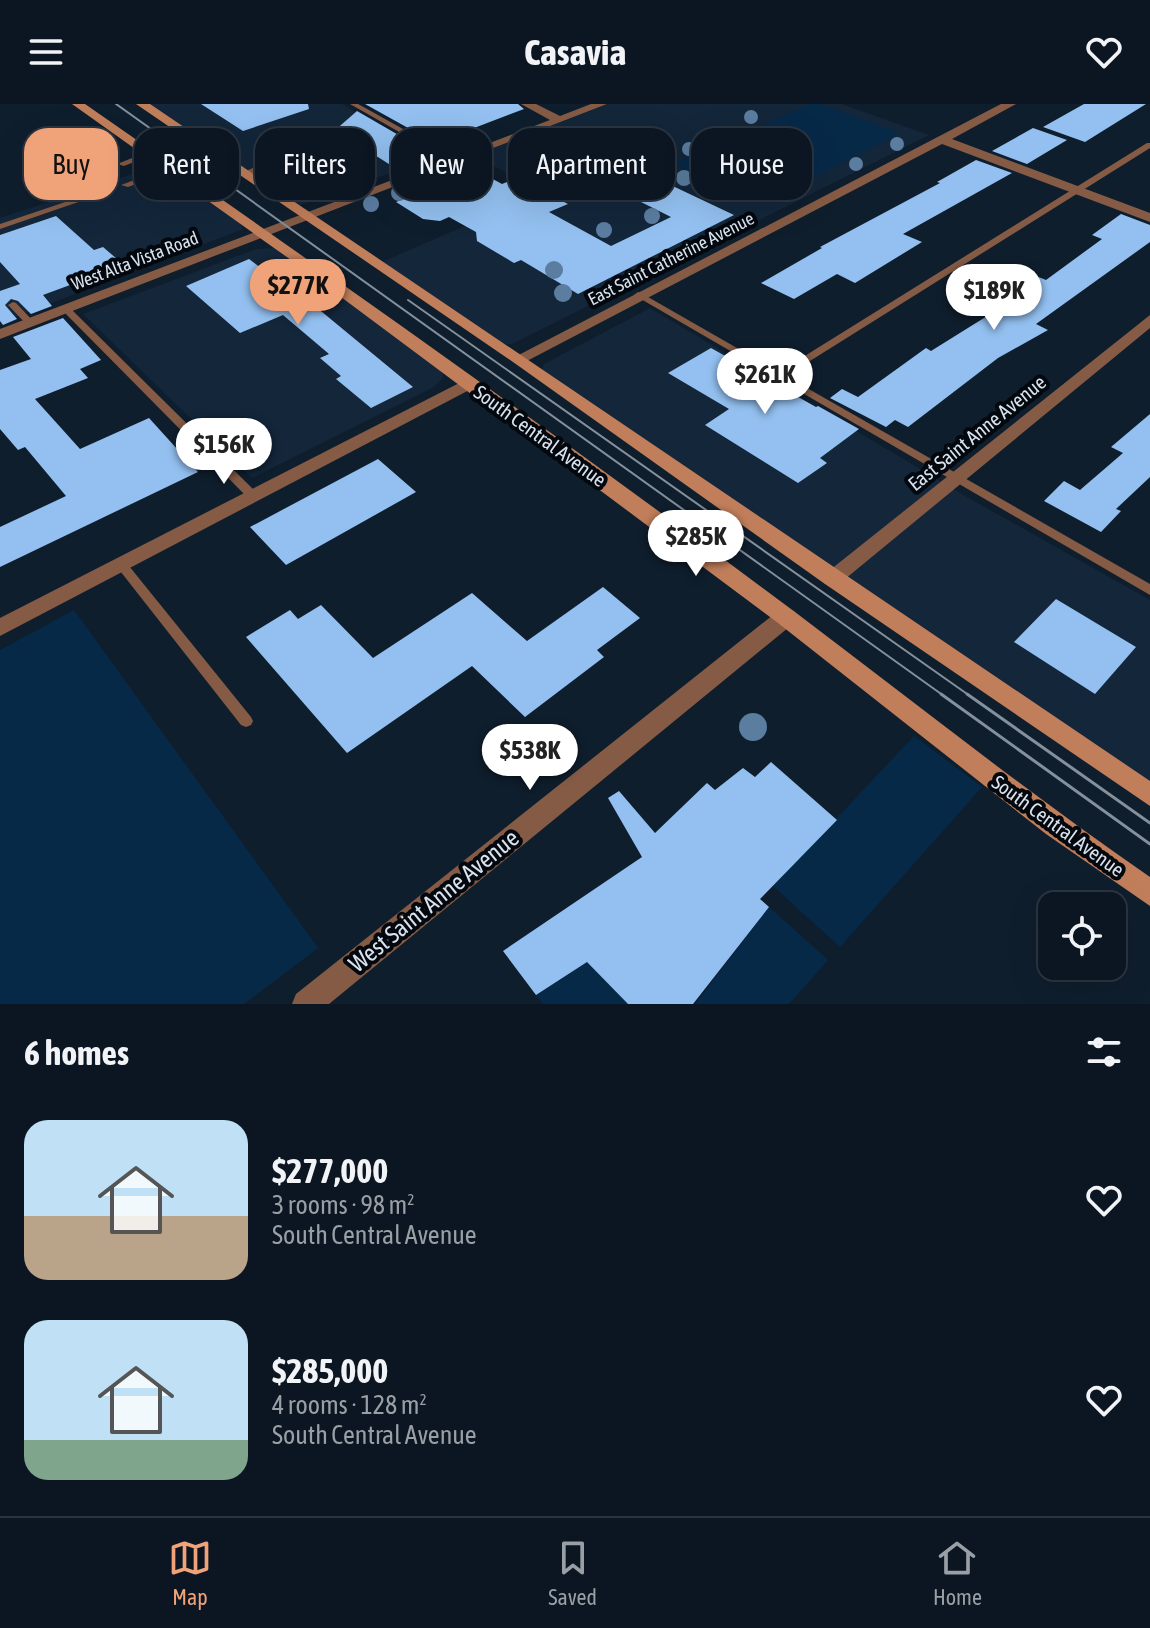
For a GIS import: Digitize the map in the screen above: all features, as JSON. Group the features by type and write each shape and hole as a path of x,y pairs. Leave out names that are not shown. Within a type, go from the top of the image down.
{"main road":[{"name":"South Central Avenue","path":"78,104 134,145"},
{"path":"142,104 519,359 832,579 1150,795"},
{"name":"South Central Avenue","path":"213,200 469,383 786,617 1055,826 1150,893"}],"street":[{"path":"527,104 560,120"},
{"name":"West Alta Vista Road","path":"492,146 601,104"},
{"name":"East Saint Catherine Avenue","path":"519,359 1010,104"},
{"path":"943,140 1150,218"},
{"name":"West Alta Vista Road","path":"0,334 391,185"},
{"name":"East Saint Anne Avenue","path":"832,579 1150,320"},
{"path":"0,628 469,383"},
{"name":"West Saint Anne Avenue","path":"306,1004 786,617"}],"lane":[{"path":"353,104 397,128"},
{"path":"779,376 1150,145"},
{"path":"121,164 134,160"},
{"path":"245,173 255,169"},
{"path":"125,185 134,182"},
{"path":"0,227 80,200"},
{"path":"638,295 1150,590"},
{"path":"13,305 30,323"},
{"path":"66,309 252,495"},
{"path":"121,564 246,721"}],"shaded area":[{"path":"148,104 342,104 391,132 391,173 375,178 375,128 255,128 255,177 239,166 239,128 183,128"},
{"path":"608,104 842,104 929,135 812,194 812,128 691,128 691,200 799,200 512,344 495,343 377,264 524,200 675,200 675,128 545,128"},
{"path":"810,104 819,104 900,133 812,178 812,128 756,128"},
{"path":"508,142 508,173 492,166 492,148"},
{"path":"691,156 691,171 675,164"},
{"path":"134,174 134,200 210,200 240,223 243,229 0,323 0,218 54,200 118,200 118,179"},
{"path":"289,200 315,200 298,206"},
{"path":"274,248 442,370 443,378 434,387 252,478 83,314 256,249"},
{"path":"650,308 969,498 1150,600 1150,793 542,370 544,364"},
{"path":"74,610 318,948 244,1004 0,1004 0,650"},
{"path":"914,736 982,787 840,947 773,886"},
{"path":"769,907 828,960 789,1004 695,1004"},
{"path":"587,962 628,1004 543,1004 536,995"}],"building":[{"path":"201,104 308,104 309,109 243,131"},
{"path":"365,104 518,104 524,109 474,128 408,128"},
{"path":"1084,104 1146,104 1085,142 1043,127"},
{"path":"357,111 391,131 391,165 375,155 375,128 338,128"},
{"path":"1033,128 1067,140 1027,164 992,151"},
{"path":"976,160 1012,173 903,234 922,242 855,283 837,274 794,299 761,283 820,247 940,183 937,182"},
{"path":"492,179 502,184 508,182 508,200 560,200 568,204 549,212 611,246 671,217 637,200 675,200 675,187 691,195 691,200 702,200 734,215 578,294 521,260 514,263 477,241 476,232 449,217 440,221 423,219 396,202 492,200"},
{"path":"1121,214 1150,225 1150,242 1036,324 1048,330 998,358 908,427 895,420 886,427 830,398 842,389 858,397 926,348 931,351 1016,298 1003,292 1031,274 1046,280 1102,239 1092,235"},
{"path":"56,216 94,250 103,247 124,265 43,295 52,306 31,314 18,301 11,299 5,305 17,319 3,325 0,321 0,291 20,284 0,262 0,235"},
{"path":"249,259 307,303 310,302 413,387 371,408 336,379 341,376 320,358 329,354 283,315 240,333 186,286"},
{"path":"63,318 101,360 80,369 88,378 35,399 80,449 149,418 198,472 0,567 0,527 66,496 25,447 18,450 0,429 0,370 31,359 13,337"},
{"path":"711,348 859,429 820,458 827,463 798,483 705,425 729,409 668,373"},
{"path":"1150,414 1150,477 1116,509 1121,511 1101,532 1044,501 1064,481 1080,490 1123,453 1111,447"},
{"path":"378,459 416,492 286,565 250,527"},
{"path":"603,587 640,618 597,650 604,657 525,717 472,666 347,753 246,637 290,610 298,619 321,605 373,658 472,593 527,641"},
{"path":"1056,599 1136,647 1095,694 1014,642"},
{"path":"771,762 837,820 760,899 769,907 693,1004 628,1004 587,962 536,995 503,951 642,857 608,798 619,791 655,833 707,783 715,790 743,768 755,777"}],"tram line":[{"path":"116,104 944,696"},
{"path":"408,300 970,696"},
{"path":"941,694 1150,844"},
{"path":"967,694 1150,823"}]}
